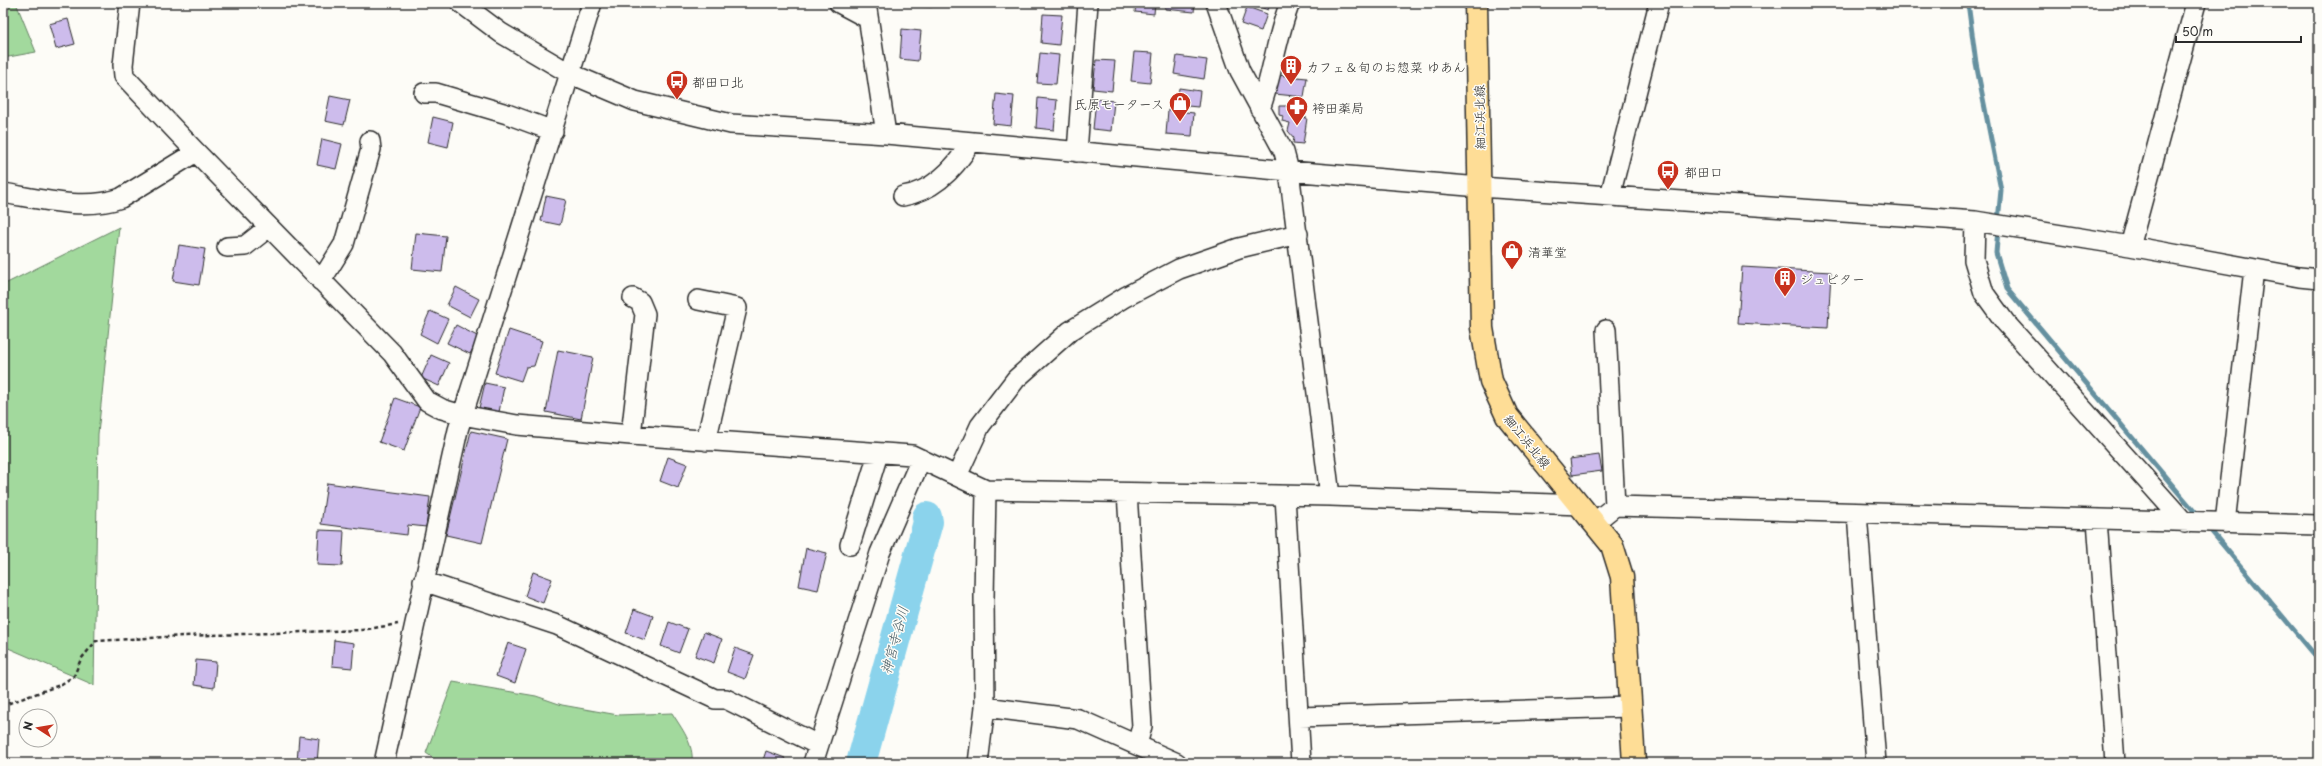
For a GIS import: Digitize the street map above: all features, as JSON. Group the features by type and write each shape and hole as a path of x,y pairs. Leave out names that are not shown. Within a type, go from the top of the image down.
{"main road":[{"name":"細江浜北線","path":"1476,3 1482,328 1491,381 1507,416 1595,522 1612,545 1622,577 1634,763"}],"street":[{"path":"130,3 123,65 124,76 321,281 392,352 427,401 442,409 462,415 517,425 706,441 878,454 912,455 986,490 1330,496 1581,506"},
{"path":"461,3 501,33 569,73 635,101 731,124 886,134 1289,172 1979,222 2130,246 2299,277 2319,279"},
{"path":"384,763 423,581 462,415 553,131 569,73 592,3"},
{"path":"839,3 867,11 886,134"},
{"path":"1077,152 1088,3"},
{"path":"1216,3 1240,71 1284,152 1289,172 1330,496"},
{"path":"1260,109 1278,39 1290,3"},
{"path":"1610,196 1659,3"},
{"path":"2130,246 2196,3"},
{"path":"424,93 436,93 506,114 553,131"},
{"path":"321,281 344,244 371,148 370,141"},
{"path":"903,196 914,194 938,182 965,152 971,142"},
{"path":"3,193 66,203 112,202 196,152"},
{"path":"1979,222 1974,260 1984,293 2006,322 2189,523"},
{"path":"227,247 245,246 269,227"},
{"path":"957,476 984,420 1016,379 1070,331 1125,297 1179,269 1240,248 1298,234"},
{"path":"2222,523 2254,269"},
{"path":"632,435 645,314 640,302 633,298"},
{"path":"698,300 737,308 706,441"},
{"path":"1606,330 1615,506"},
{"path":"850,545 878,454"},
{"path":"423,581 557,625 715,699 726,699 816,754 880,553 921,459"},
{"path":"978,763 985,707 984,598 986,490"},
{"path":"1126,493 1142,726 1138,745"},
{"path":"1285,496 1299,717 1300,763"},
{"path":"1595,522 1615,506 2189,523 2319,525"},
{"path":"1857,513 1876,763"},
{"path":"2098,520 2115,763"},
{"path":"985,707 1078,719 1177,763"},
{"path":"1299,717 1630,707"}],"path":[{"path":"3,708 7,704 60,685 74,676 81,660 96,641 184,636 362,630 415,620"}],"green space":[{"path":"3,3 16,3 36,52 3,58"},
{"path":"119,227 98,434 94,685 6,647 3,648 3,285"},
{"path":"453,682 536,696 562,705 618,715 672,713 689,743 692,763 440,763 426,753"}],"building":[{"path":"914,3 933,3 932,7 914,6"},
{"path":"1136,3 1155,3 1154,14 1135,12"},
{"path":"1165,3 1195,3 1194,12 1165,9"},
{"path":"1249,3 1271,3 1268,10"},
{"path":"1247,7 1267,14 1261,31 1241,24"},
{"path":"1043,14 1062,15 1059,45 1041,43"},
{"path":"68,19 75,44 56,49 49,24"},
{"path":"902,29 921,31 918,61 900,59"},
{"path":"1134,52 1153,53 1150,83 1131,81"},
{"path":"1040,53 1059,55 1056,84 1037,83"},
{"path":"1177,56 1207,60 1204,79 1174,74"},
{"path":"1096,60 1115,61 1112,91 1093,89"},
{"name":"カフェ＆旬のお惣菜 ゆあん","path":"1277,75 1307,78 1304,97 1275,94"},
{"path":"1179,88 1200,91 1198,107 1177,105"},
{"path":"996,94 1014,96 1011,126 993,124"},
{"path":"330,96 350,100 344,125 325,121"},
{"path":"1038,98 1057,100 1054,130 1036,128"},
{"path":"1096,99 1114,101 1111,131 1093,129"},
{"name":"袴田薬局","path":"1279,106 1302,106 1301,117 1307,118 1303,144 1293,143 1294,138 1288,131 1290,123 1282,121 1283,116 1279,115"},
{"name":"氏原モータース","path":"1168,110 1194,113 1192,136 1166,134"},
{"path":"433,117 453,122 448,147 428,142"},
{"path":"322,139 342,144 336,169 317,165"},
{"path":"546,196 566,200 560,225 541,221"},
{"path":"416,233 446,236 442,272 412,269"},
{"path":"179,245 205,249 199,285 173,281"},
{"name":"ジュピター","path":"1742,267 1831,272 1828,328 1738,323"},
{"path":"456,287 479,299 470,317 447,305"},
{"path":"430,311 448,319 437,343 420,334"},
{"path":"456,325 479,337 470,354 447,343"},
{"path":"509,330 542,341 534,366 526,367 521,381 495,373"},
{"path":"558,350 593,357 581,419 546,412"},
{"path":"431,355 449,363 439,386 421,378"},
{"path":"485,383 504,387 499,412 479,408"},
{"path":"395,398 420,407 404,451 379,442"},
{"path":"471,431 507,439 482,543 446,535"},
{"path":"1599,455 1602,471 1572,475 1570,459"},
{"path":"668,457 687,464 678,488 660,481"},
{"path":"327,483 430,497 426,527 408,525 407,535 321,524"},
{"path":"319,530 344,531 342,566 317,565"},
{"path":"806,548 827,553 818,590 799,586"},
{"path":"533,572 552,579 543,603 525,596"},
{"path":"634,609 653,616 645,640 626,633"},
{"path":"669,622 688,629 679,653 661,646"},
{"path":"704,632 722,639 714,663 695,656"},
{"path":"334,640 354,643 352,668 332,666"},
{"path":"508,643 526,649 515,683 496,676"},
{"path":"735,648 754,655 745,679 727,672"},
{"path":"196,660 216,662 214,688 194,685"},
{"path":"299,736 319,739 317,763 297,762"},
{"path":"766,751 785,758 783,763 762,763"}],"waterway":[{"path":"1968,3 1976,63 2001,190 1998,221"},
{"path":"1998,229 1996,253 2007,289 2199,517"},
{"name":"神宮寺谷川","path":"861,763 928,522 927,517"},
{"path":"2207,526 2319,660"}],"place":[{"name":"カフェ＆旬のお惣菜 ゆあん","path":"1291,86"},
{"name":"都田口北","path":"677,100"},
{"name":"氏原モータース","path":"1180,122"},
{"name":"袴田薬局","path":"1297,126"},
{"name":"都田口","path":"1668,190"},
{"name":"清華堂","path":"1512,270"},
{"name":"ジュピター","path":"1785,298"}]}
